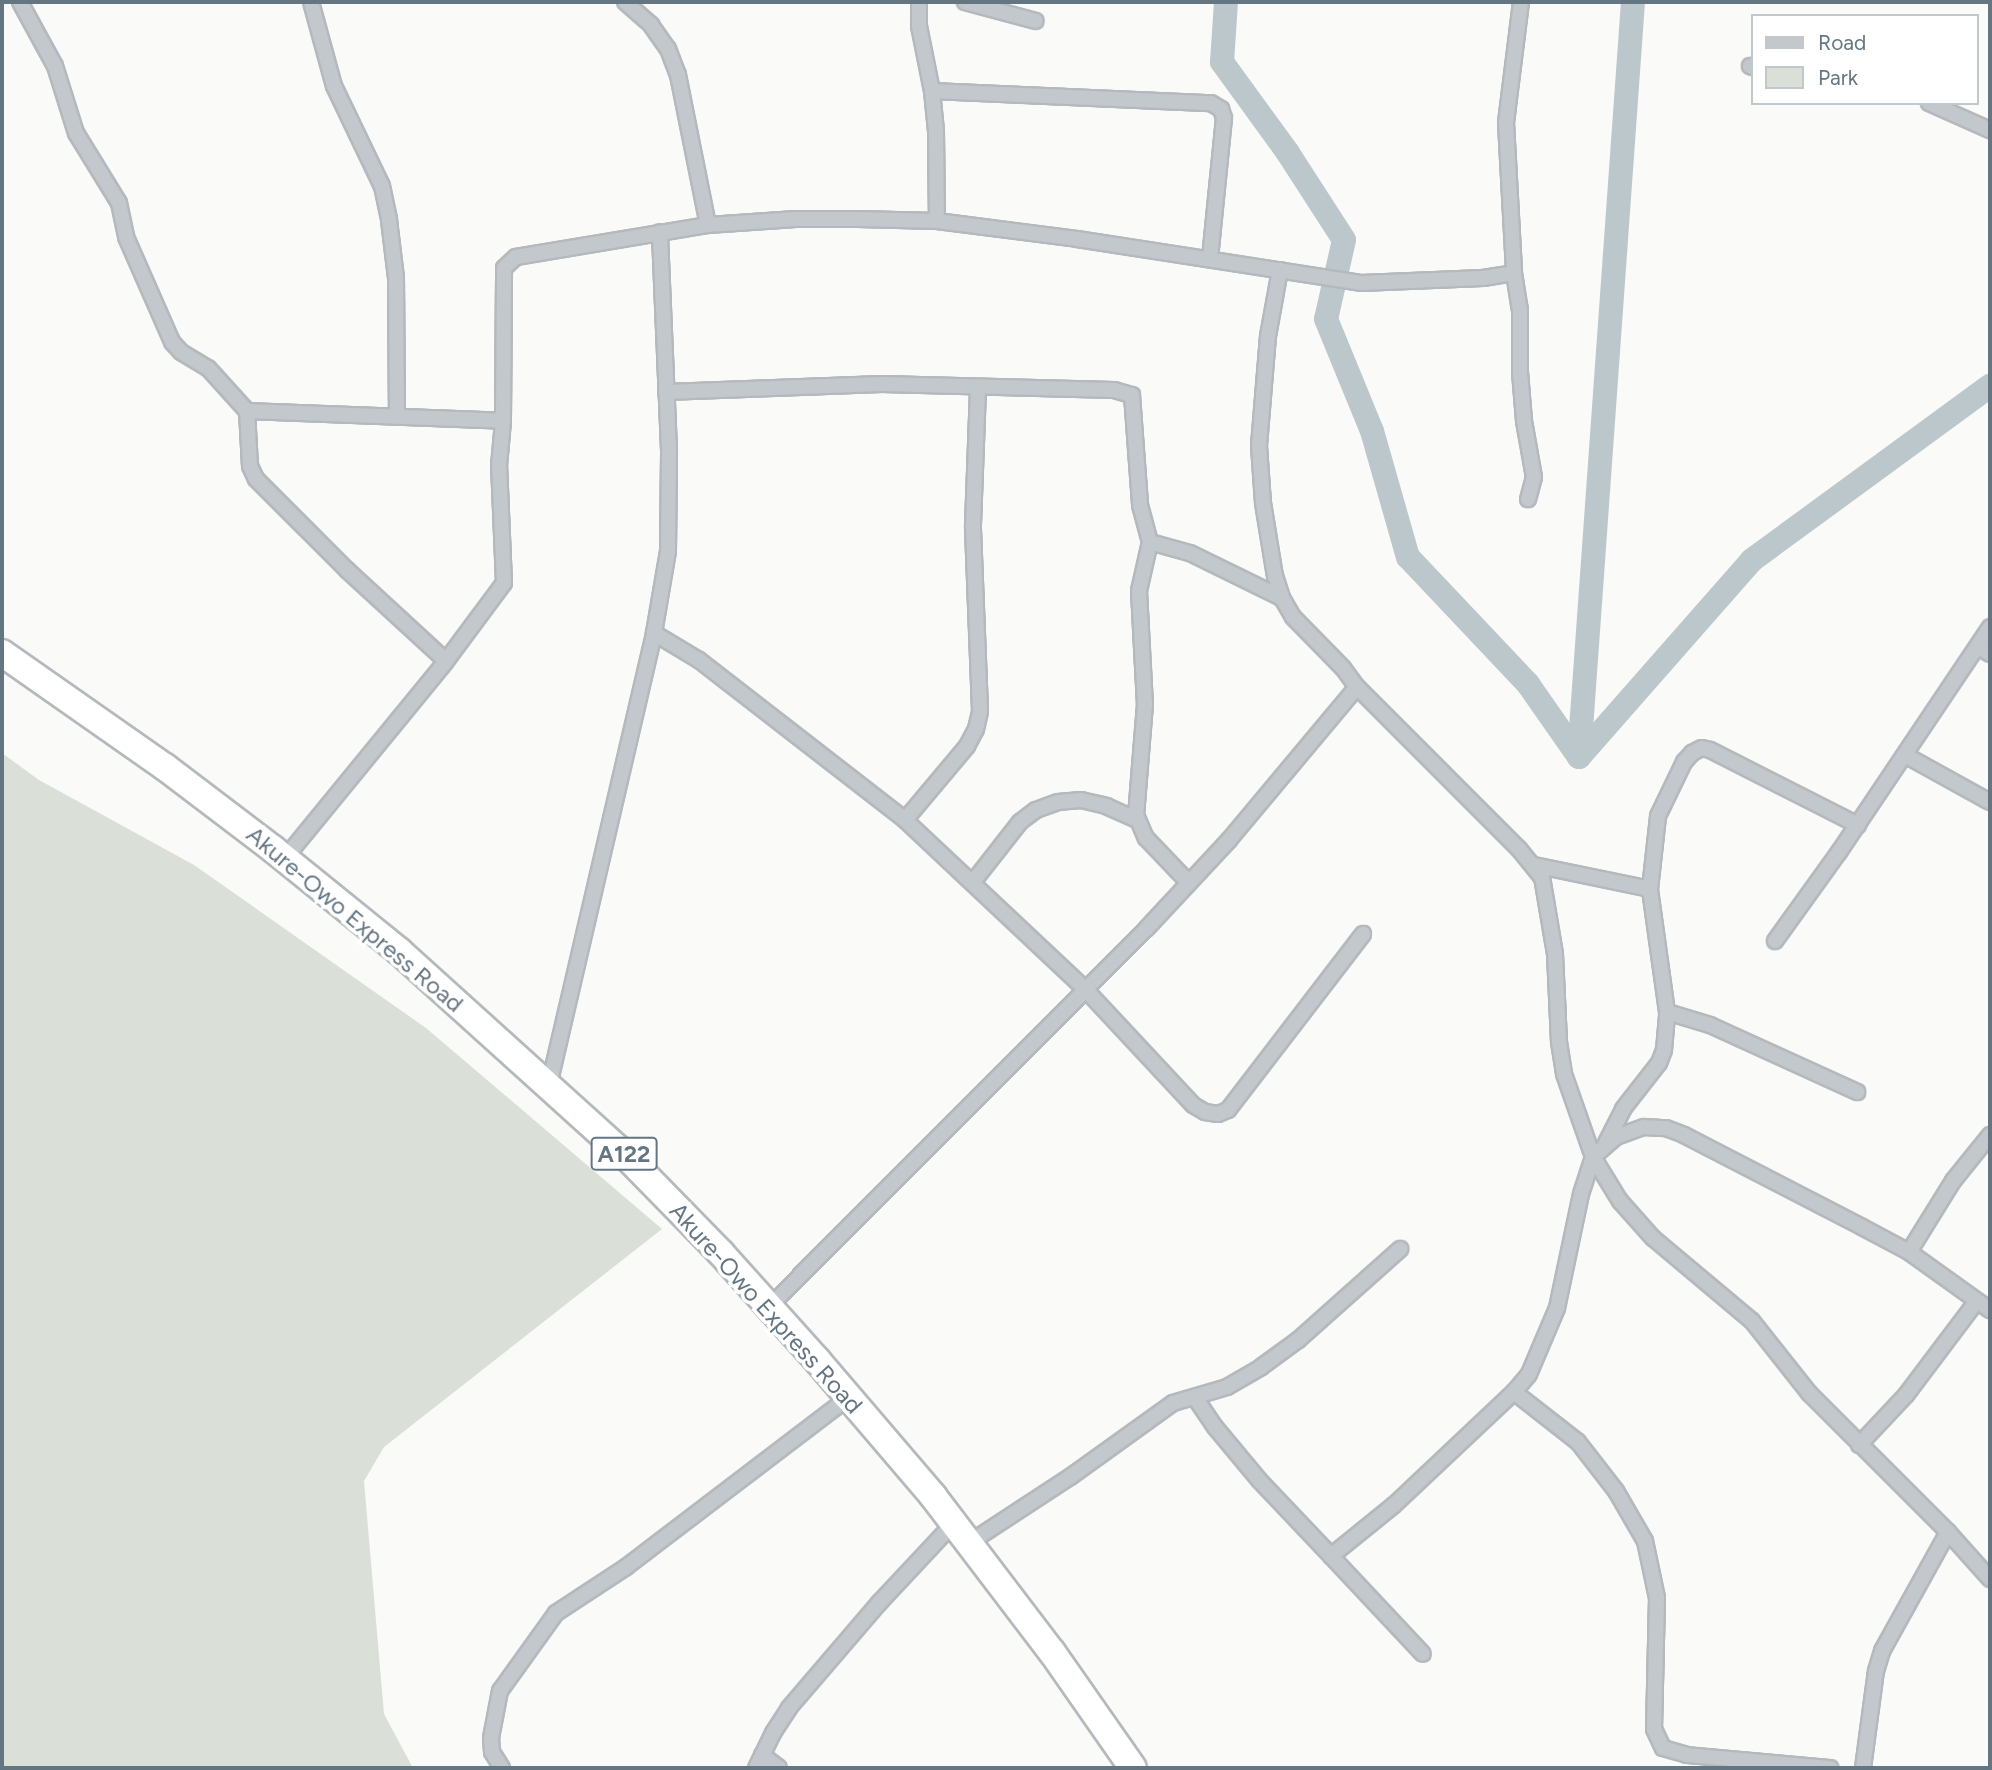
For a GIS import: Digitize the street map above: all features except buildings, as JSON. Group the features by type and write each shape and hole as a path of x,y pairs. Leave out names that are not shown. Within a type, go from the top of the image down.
{"highway":[{"name":"Akure-Owo Express Road","path":"2,653 155,760 285,859 399,951 627,1157 769,1307 849,1397 961,1533 1052,1652 1133,1768"}],"street":[{"path":"20,2 55,66 76,133 119,202 125,237 172,342 181,352 208,368 247,411 250,466 256,479 383,604 446,661"},
{"path":"312,2 334,86 382,186 389,220 396,278 397,416"},
{"path":"625,2 651,25 673,62 708,225"},
{"path":"919,2 922,43 932,91 937,221"},
{"path":"965,2 1036,21"},
{"path":"1521,2 1506,123 1514,273 1520,309 1524,421 1534,477 1528,499"},
{"path":"932,91 1211,103 1221,109 1224,118 1210,259"},
{"path":"1934,105 1990,130"},
{"path":"285,859 446,661 504,583 499,466 503,421 505,268 508,262 516,257 569,246 708,225 796,219 937,221 1361,283 1483,278 1514,273"},
{"path":"549,1085 654,633 668,551 660,232"},
{"path":"1280,270 1268,336 1259,446 1263,503 1275,576 1282,598 1293,617 1329,652 1357,687 1534,865 1542,877 1550,916 1564,1074 1593,1157 1620,1201 1643,1229 1752,1321 1809,1393 1948,1532 1990,1578"},
{"path":"666,392 882,384 1114,390 1132,395 1140,505 1150,542 1139,591 1146,704 1137,820 1146,838 1189,883"},
{"path":"905,821 967,746 976,729 980,711 973,525 978,387"},
{"path":"247,411 503,421"},
{"path":"1150,542 1190,553 1282,598"},
{"path":"1775,941 1905,755 1984,650 1990,627"},
{"path":"654,633 699,660 905,821 1085,989 1193,1105 1218,1114 1228,1110 1363,934"},
{"path":"769,1307 1189,883 1357,687"},
{"path":"1604,1146 1623,1109 1659,1063 1664,1050 1667,1012 1650,889 1658,816 1684,762 1692,753 1702,748 1858,825"},
{"path":"1905,755 1990,803"},
{"path":"972,882 1020,822 1036,810 1058,802 1080,800 1107,806 1137,820"},
{"path":"1534,865 1650,889"},
{"path":"1667,1012 1710,1025 1857,1092"},
{"path":"1331,1556 1394,1505 1514,1392 1529,1374 1557,1308 1581,1194 1593,1157 1604,1146 1629,1130 1644,1127 1666,1128 1909,1252 1990,1310"},
{"path":"1909,1252 1953,1181 1990,1135"},
{"path":"779,1768 759,1762 773,1732 797,1699 961,1533 1070,1477 1173,1403 1196,1399 1227,1387 1289,1347 1400,1249"},
{"path":"1859,1445 1906,1395 1976,1301"},
{"path":"1514,1392 1578,1442 1616,1491 1645,1541 1657,1598 1654,1729 1663,1748 1686,1755 1830,1768"},
{"path":"502,1768 492,1752 491,1738 500,1692 556,1613 626,1567 849,1397"},
{"path":"1196,1399 1215,1427 1259,1480 1423,1654"},
{"path":"1863,1768 1876,1671 1882,1651 1948,1532"}],"green space":[{"path":"2,753 39,780 194,865 426,1028 662,1229 384,1447 364,1481 384,1714 413,1768 2,1768"}],"waterway":[{"path":"1226,2 1222,62 1288,153 1344,240 1326,319 1372,431 1408,557 1528,684 1579,757 1752,560 1990,386"},
{"path":"1579,757 1633,2"}]}
